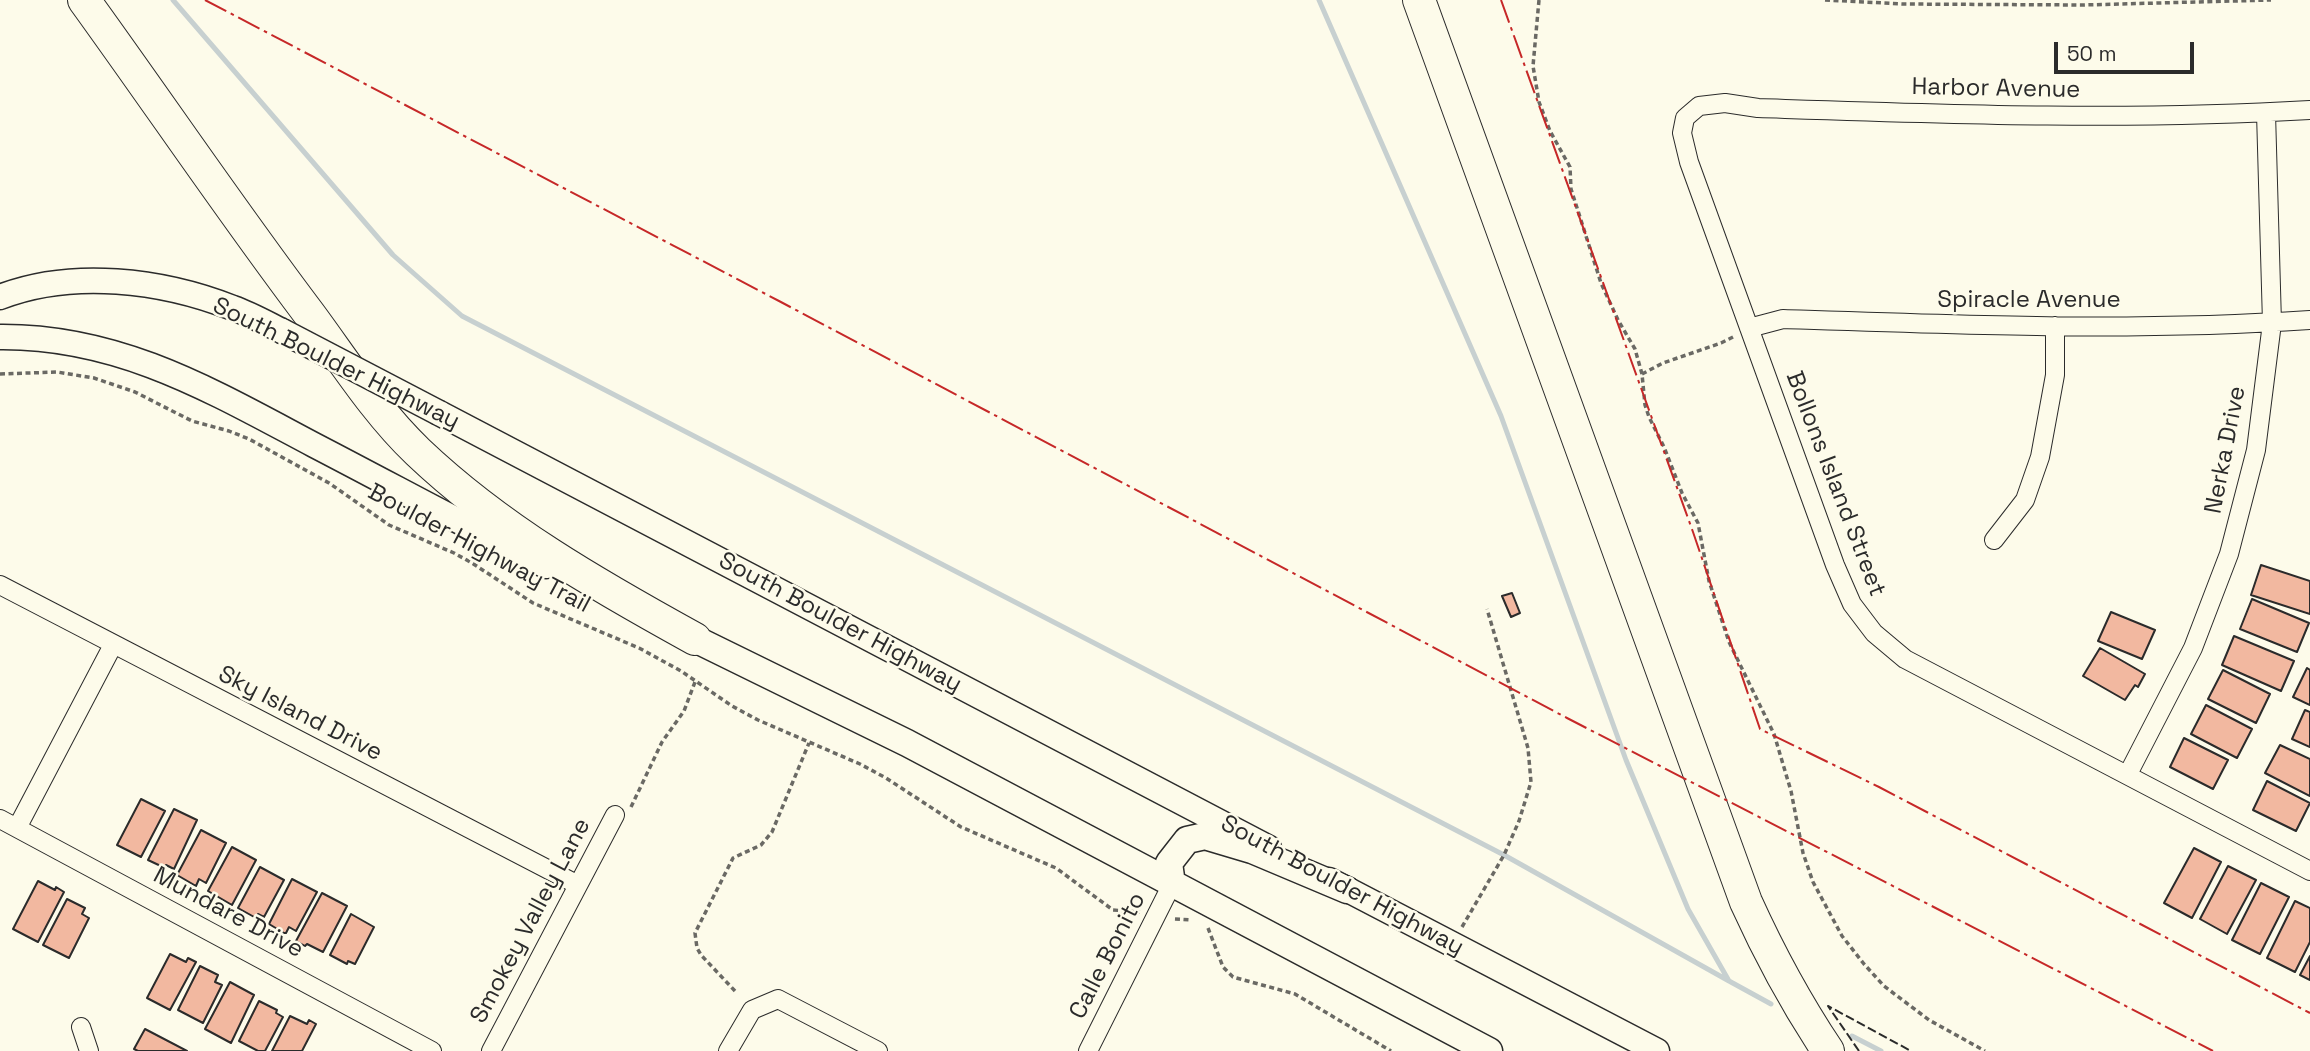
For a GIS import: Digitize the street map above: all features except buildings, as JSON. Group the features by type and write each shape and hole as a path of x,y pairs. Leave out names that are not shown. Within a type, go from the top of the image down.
{"highway":[{"path":"84,0 298,300 381,411 417,451 466,494 517,533 635,606 695,639"},
{"path":"1419,0 1746,902 1777,970 1828,1051"}],"main road":[{"name":"South Boulder Highway","path":"0,297 23,288 69,282 108,282 151,286 193,295 233,308 282,331 1657,1051"},
{"path":"0,337 73,344 110,351 146,362 212,392 530,558 906,743 1489,1051"},
{"path":"1172,884 1169,863 1187,840 1205,836 1252,850 1347,890"}],"street":[{"name":"Harbor Avenue","path":"1685,117 1699,106 1725,103 1758,108 2044,116 2310,110"},
{"name":"Nerka Drive","path":"2127,775 2193,648 2229,554 2256,450 2272,323 2266,113"},
{"name":"Bollons Island Street","path":"1685,117 1682,133 1689,162 1835,565 1852,604 1874,633 1905,659 2310,870"},
{"name":"Spiracle Avenue","path":"1749,328 1783,319 2055,326 2272,323 2310,320"},
{"path":"1994,540 2025,500 2040,457 2055,374 2055,326"},
{"name":"Sky Island Drive","path":"0,585 578,885"},
{"path":"17,828 113,645"},
{"name":"Smokey Valley Lane","path":"491,1051 615,815"},
{"name":"Mundare Drive","path":"0,819 432,1051"},
{"name":"Calle Bonito","path":"1088,1051 1172,884"},
{"path":"728,1051 752,1010 778,999 878,1051"},
{"path":"80,1027 89,1051"}],"path":[{"path":"1539,0 1533,66 1539,102 1550,131 1570,167 1571,189 1601,284 1635,349 1649,417 1682,494 1698,523 1709,582 1729,642 1774,734 1791,791 1802,853 1821,901 1842,936 1884,986 1946,1031 1985,1051"},
{"path":"1825,0 1903,4 2083,5 2271,0"},
{"path":"1642,374 1663,363 1721,343 1749,328"},
{"name":"Boulder Highway Trail","path":"0,374 57,372 94,377 135,392 192,421 229,430 249,439 321,478 389,525 454,553 533,603 639,648 758,720 833,751 886,778 961,827 1056,868 1113,910 1134,910 1181,921 1192,920 1206,926 1223,967 1233,977 1295,994 1340,1018 1391,1051"},
{"path":"1452,944 1504,855 1531,782 1528,748 1487,609"},
{"path":"615,815 630,810 663,742 684,711 695,682"},
{"path":"735,992 701,955 695,941 695,933 733,858 761,845 772,832 809,742"}],"waterway":[{"path":"173,0 393,255 462,316 1504,855 1729,981"},
{"path":"1319,0 1501,416 1626,760 1688,909 1729,981 1771,1004"},
{"path":"1852,1036 1881,1051"}],"fence":[{"path":"1859,1051 1828,1006 1911,1051"}],"power":[{"path":"205,0 1567,718 2213,1051"},
{"path":"1501,0 1693,532 1760,729 1879,787 2310,1013"}]}
